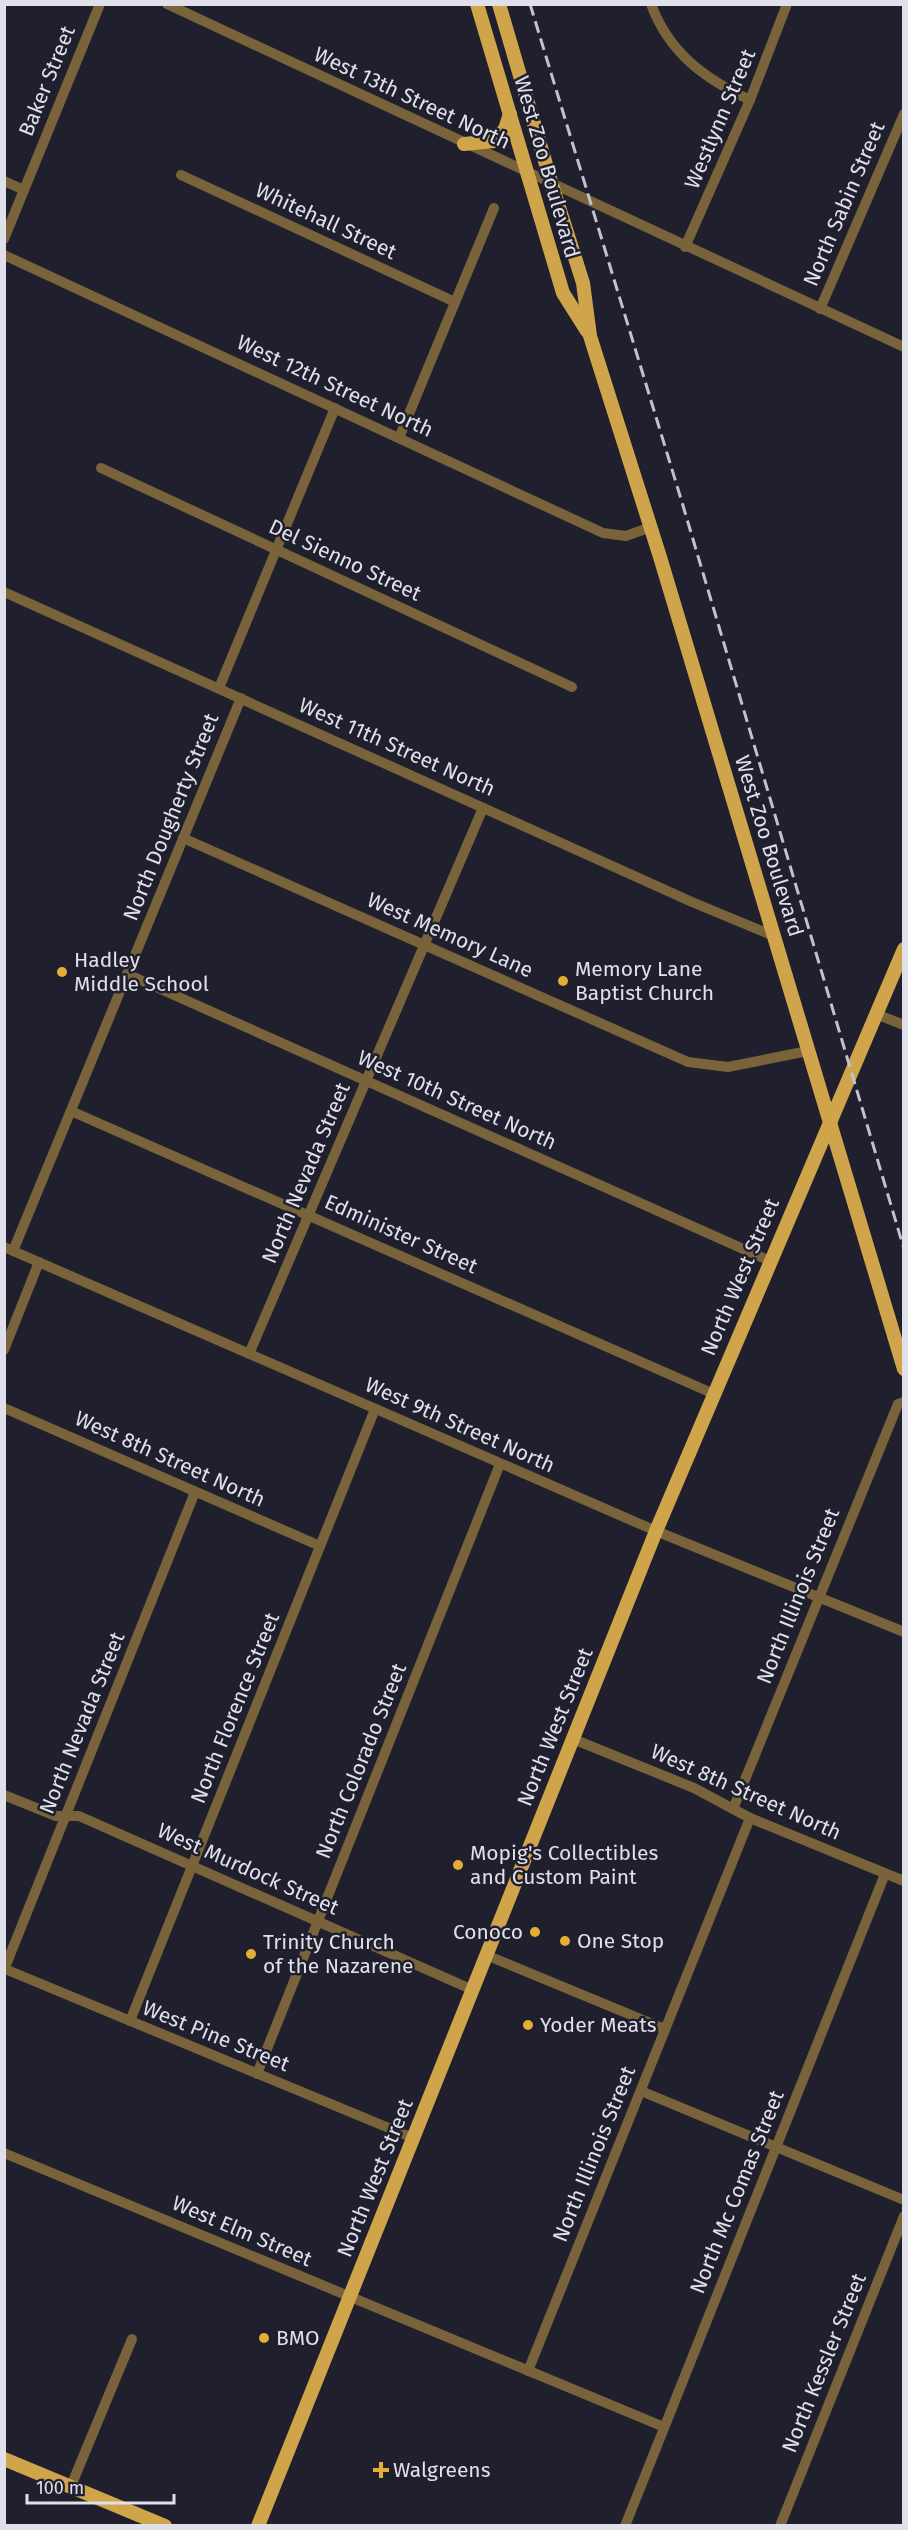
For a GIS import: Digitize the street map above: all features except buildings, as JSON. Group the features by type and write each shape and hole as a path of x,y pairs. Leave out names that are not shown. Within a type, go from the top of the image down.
{"main road":[{"name":"West Zoo Boulevard","path":"477,4 563,293 590,336"},
{"name":"West Zoo Boulevard","path":"499,4 583,283 590,336 651,527 903,1369"},
{"path":"464,144 494,141 505,129 510,114"},
{"name":"North West Street","path":"258,2526 656,1531 903,949"},
{"path":"4,2459 165,2526"}],"street":[{"name":"Baker Street","path":"4,239 100,4"},
{"name":"West 13th Street North","path":"167,4 903,347"},
{"path":"651,4 668,36 692,64 717,84 750,100"},
{"name":"Westlynn Street","path":"685,247 750,100 787,4"},
{"name":"North Sabin Street","path":"820,309 903,114"},
{"name":"Whitehall Street","path":"181,175 454,302"},
{"path":"4,181 24,190"},
{"path":"399,438 494,208"},
{"name":"West 12th Street North","path":"4,255 603,533 626,536 651,527"},
{"name":"North Dougherty Street","path":"219,688 334,408"},
{"name":"Del Sienno Street","path":"102,468 572,687"},
{"name":"West 11th Street North","path":"4,592 692,902 774,936"},
{"name":"North Dougherty Street","path":"9,1249 71,1111 241,698"},
{"name":"North Nevada Street","path":"249,1354 483,808"},
{"name":"West Memory Lane","path":"183,838 688,1062 728,1067 808,1051"},
{"name":"West 10th Street North","path":"127,974 770,1262"},
{"path":"876,1014 903,1025"},
{"name":"Edminister Street","path":"71,1111 714,1394"},
{"name":"West 9th Street North","path":"9,1249 656,1531 903,1632"},
{"path":"4,1350 39,1262"},
{"name":"North Illinois Street","path":"733,1809 898,1404 903,1402"},
{"name":"West 8th Street North","path":"4,1408 320,1546"},
{"name":"North Florence Street","path":"130,2021 375,1409"},
{"name":"North Colorado Street","path":"257,2074 500,1464"},
{"name":"North Nevada Street","path":"5,1970 195,1492"},
{"name":"West 8th Street North","path":"573,1739 694,1788 750,1818 903,1881"},
{"name":"West Murdock Street","path":"4,1795 56,1816 79,1816 473,1990"},
{"name":"North Illinois Street","path":"528,2371 750,1818"},
{"name":"North Mc Comas Street","path":"625,2526 885,1874"},
{"path":"486,1955 665,2029"},
{"name":"West Pine Street","path":"5,1970 413,2138"},
{"path":"640,2091 903,2200"},
{"name":"West Elm Street","path":"4,2153 664,2427"},
{"name":"North Kessler Street","path":"780,2526 903,2216"},
{"path":"71,2486 132,2339"}],"railway":[{"path":"530,4 681,499 904,1249"}],"place":[{"name":"Hadley Middle School","path":"62,972"},
{"name":"Memory Lane Baptist Church","path":"563,981"},
{"name":"Mopig's Collectibles and Custom Paint","path":"458,1865"},
{"name":"Conoco","path":"535,1932"},
{"name":"One Stop","path":"565,1941"},
{"name":"Trinity Church of the Nazarene","path":"251,1954"},
{"name":"Yoder Meats","path":"528,2025"},
{"name":"BMO","path":"264,2338"},
{"name":"Walgreens","path":"381,2470"}]}
